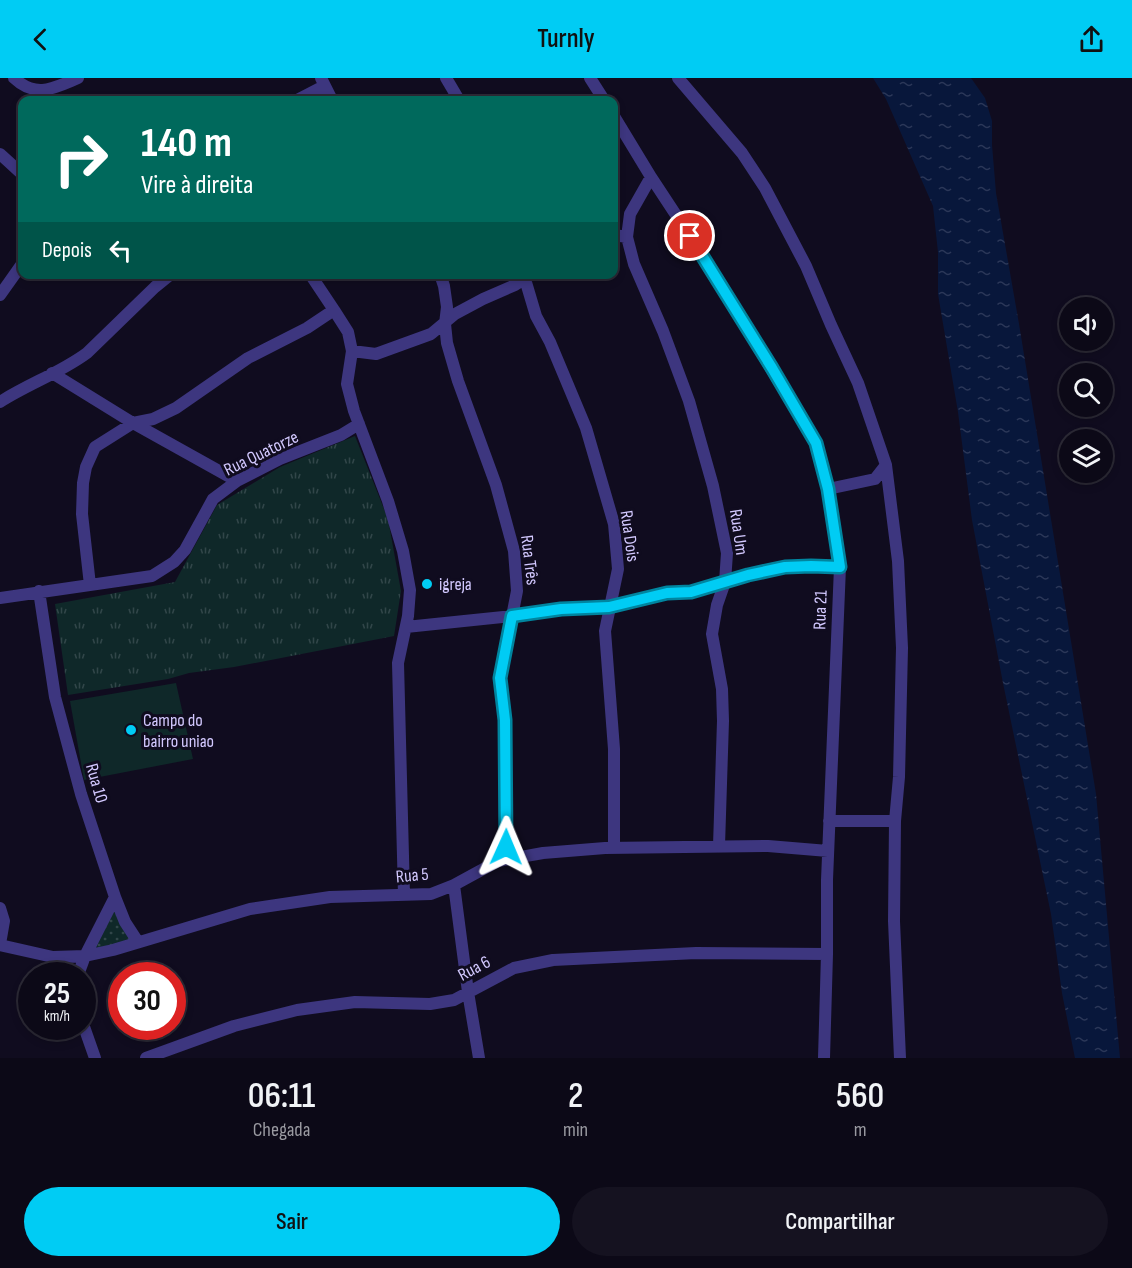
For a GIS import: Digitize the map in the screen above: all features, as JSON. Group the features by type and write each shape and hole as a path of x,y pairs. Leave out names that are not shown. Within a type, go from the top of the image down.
{"street":[{"path":"14,78 24,87 40,91 78,78"},
{"path":"446,78 457,96"},
{"path":"590,78 601,96"},
{"path":"678,78 742,153 770,198 806,266 858,383 886,465 898,561 902,648 899,777 895,821 894,921 900,1058"},
{"path":"303,96 323,82 330,96"},
{"name":"Rua 21","path":"618,123 703,256 816,443 828,489 840,567 828,851 824,1058"},
{"path":"0,154 18,170"},
{"path":"618,236 627,237 630,214 651,177"},
{"name":"Rua Um","path":"627,237 634,264 663,331 689,401 713,486 727,553 725,582 717,605 712,634 722,689 723,721 718,846"},
{"path":"0,296 18,270"},
{"path":"0,402 75,362 164,279"},
{"path":"313,279 348,332 352,351 347,384 359,424 388,501 403,551 410,590 406,627 398,663 404,895"},
{"name":"Rua Três","path":"442,279 447,307 445,324 447,343 458,381 496,485 513,551 517,591 500,678 505,720 505,859"},
{"path":"352,351 376,354 431,334 455,314 524,279"},
{"name":"Rua Dois","path":"528,279 536,316 550,342 586,428 614,524 618,569 604,631 614,749 614,847"},
{"path":"90,585 82,514 86,467 95,447 133,423 153,419 176,408 248,358 304,329 334,310"},
{"path":"52,373 133,423 237,481"},
{"name":"Rua Quatorze","path":"0,598 152,576 174,562 185,550 213,500 237,481 280,459 341,435 359,424"},
{"path":"828,489 875,479 886,465"},
{"path":"406,627 561,609 609,607 667,593 691,592 785,567 840,567"},
{"name":"Rua 10","path":"39,591 55,697 81,794 114,897 125,922 138,942"},
{"path":"829,821 895,821"},
{"name":"Rua 5","path":"0,944 53,957 85,956 250,909 330,897 431,894 454,885 498,861 543,853 614,847 718,846 768,846 828,851"},
{"path":"454,885 479,1058"},
{"path":"83,962 114,897"},
{"path":"0,908 4,921 0,944"},
{"name":"Rua 6","path":"146,1058 234,1026 297,1010 355,1002 430,1004 454,1000 514,968 553,960 696,953 827,954"},
{"path":"89,1040 95,1058"}],"green space":[{"path":"355,436 388,519 401,591 394,636 234,667 189,673 168,679 68,695 55,604 175,582 217,505 280,467"},
{"name":"Campo do bairro uniao","path":"176,683 193,759 84,780 70,701"},
{"path":"114,904 135,941 90,952"}],"water":[{"path":"873,78 971,78 985,98 992,121 996,193 1096,794 1120,1058 1075,1058 1062,993 1051,914 972,520 958,412 938,294 938,252 933,206 886,99"}],"place":[{"name":"igreja","path":"427,584"},
{"name":"Campo do bairro uniao","path":"131,730"}],"route":[{"path":"506,847 505,720 500,678 512,616 561,609 609,607 667,593 691,592 785,567 840,567 828,489 816,443 690,236"}]}
